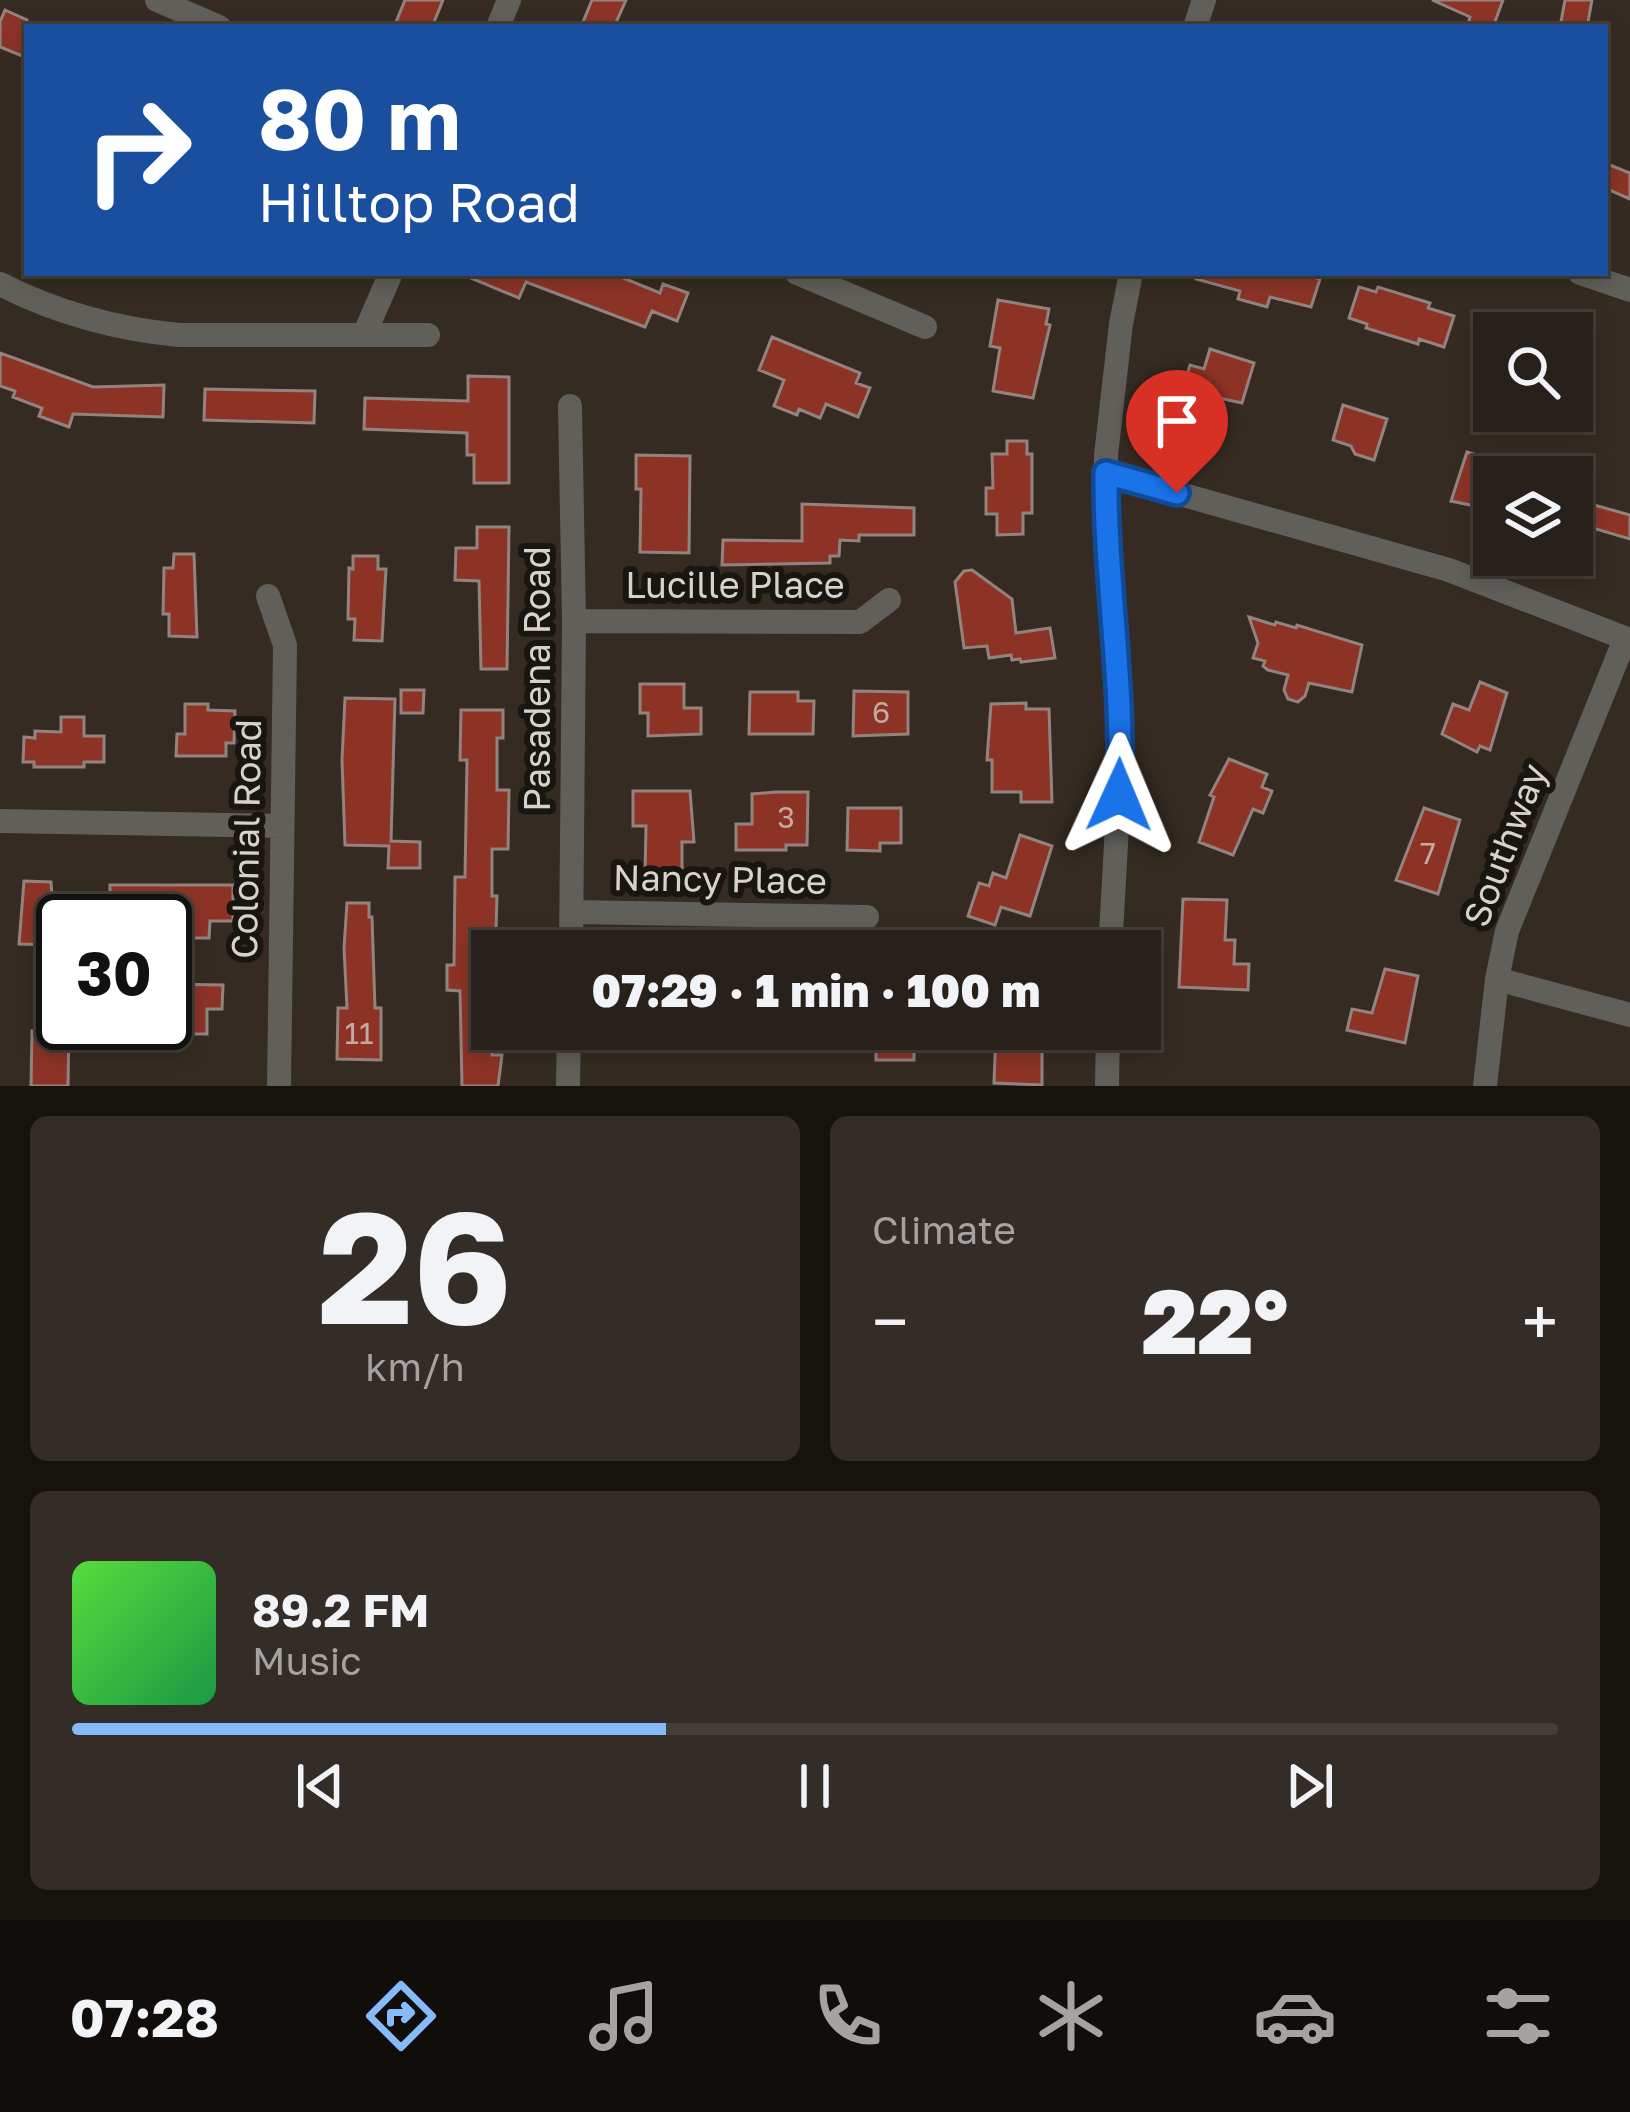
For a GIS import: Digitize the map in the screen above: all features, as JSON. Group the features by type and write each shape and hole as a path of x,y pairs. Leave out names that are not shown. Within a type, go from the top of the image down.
{"street":[{"path":"157,0 212,24"},
{"path":"364,335 390,276"},
{"path":"804,276 926,327"},
{"path":"1111,930 1121,756 1105,541 1106,473 1130,276"},
{"path":"1589,276 1630,290"},
{"path":"0,284 76,316 142,332 428,335"},
{"name":"Pasadena Road","path":"570,406 572,930"},
{"path":"1106,473 1449,571 1627,640"},
{"name":"Colonial Road","path":"268,596 285,646 279,1086"},
{"name":"Lucille Place","path":"574,621 860,622 889,600"},
{"name":"Southway","path":"1485,1086 1497,979 1508,931 1627,640"},
{"path":"0,821 281,826"},
{"name":"Nancy Place","path":"572,912 866,917"},
{"path":"1497,979 1630,1015"},
{"path":"568,1086 569,1050"},
{"path":"1107,1086 1108,1050"}],"building":[{"path":"405,0 443,0 433,24 395,24"},
{"path":"592,0 626,0 615,24 582,24"},
{"path":"1432,0 1503,0 1494,24 1468,24 1470,17"},
{"path":"1565,0 1592,0 1588,24 1561,24"},
{"path":"5,10 27,20 24,57 0,47"},
{"path":"1608,164 1630,173 1630,199 1608,189"},
{"path":"466,276 618,276 660,293 663,284 688,293 677,321 652,311 645,327 526,282 519,298"},
{"path":"1196,279 1320,279 1311,307 1270,297 1267,307 1238,299 1240,291"},
{"path":"1359,287 1376,292 1378,287 1454,316 1444,347 1419,339 1418,344 1349,318"},
{"path":"998,300 1049,309 1046,324 1050,325 1033,398 993,391 1000,348 990,346"},
{"path":"772,337 860,373 856,383 870,388 858,417 826,404 820,418 774,406 784,380 759,370"},
{"path":"1210,349 1254,363 1242,403 1182,390 1190,365 1204,369"},
{"path":"0,353 93,387 164,385 163,417 73,414 69,427 39,416 42,408 13,397 15,391 0,386"},
{"path":"468,376 509,377 509,483 474,483 474,455 467,455 467,433 364,429 365,398 468,401"},
{"path":"205,389 315,391 314,423 204,420"},
{"path":"1343,405 1387,419 1374,460 1333,440"},
{"path":"1007,441 1027,441 1027,454 1032,454 1032,513 1023,513 1023,534 997,535 997,514 986,514 986,488 993,488 992,454 1007,454"},
{"path":"1467,452 1480,456 1473,456 1473,506 1451,501"},
{"path":"636,455 690,456 689,553 640,552"},
{"path":"802,504 914,508 914,535 859,535 859,541 840,540 839,556 830,556 830,563 722,565 723,540 802,541"},
{"path":"1593,508 1630,515 1630,539 1593,528"},
{"path":"477,527 509,527 507,669 481,669 479,581 455,580 456,548 477,548"},
{"path":"174,554 194,554 197,637 169,636 169,614 163,614 164,568 173,568"},
{"path":"353,556 378,556 378,569 386,569 382,641 354,640 355,619 348,619"},
{"path":"972,570 1012,599 1016,633 1050,628 1055,658 1021,662 1011,655 989,658 987,646 964,648 955,582 964,571"},
{"path":"1249,617 1275,625 1297,625 1362,645 1352,692 1309,683 1298,702 1288,699 1284,690 1288,675 1268,670 1265,661 1253,658 1258,643"},
{"path":"1480,682 1507,693 1490,750 1480,746 1477,752 1442,734 1453,704 1469,710"},
{"path":"640,684 684,684 684,708 701,708 701,734 648,736 648,713 640,713"},
{"path":"401,690 424,690 423,713 401,713"},
{"path":"854,691 908,692 908,734 853,736"},
{"path":"750,692 798,692 798,701 814,701 813,734 749,734"},
{"path":"345,698 395,699 391,841 420,842 420,868 388,868 389,846 345,845"},
{"path":"1026,703 1026,709 1049,709 1052,802 1021,802 1021,792 992,792 992,760 987,760 991,704"},
{"path":"185,704 235,711 234,743 226,743 226,756 176,756 177,734 185,734"},
{"path":"461,710 503,710 503,738 497,738 497,790 509,790 508,849 492,849 496,929 471,930 471,1050 502,1055 498,1086 462,1086 460,991 447,990 447,965 454,965 455,877 465,877 467,760 460,760"},
{"path":"61,717 84,717 84,736 104,736 104,762 34,767 34,762 23,762 24,737 35,738 35,731 61,732"},
{"path":"1229,759 1267,774 1262,787 1272,791 1263,813 1253,809 1233,855 1199,842 1214,797 1210,795"},
{"path":"633,791 690,791 694,842 682,842 682,875 645,875 646,826 633,826"},
{"path":"808,792 807,845 736,850 736,824 752,824 752,794"},
{"path":"848,808 901,808 901,843 880,843 880,851 847,850"},
{"path":"1424,808 1460,820 1438,894 1396,880"},
{"path":"1020,835 1052,846 1030,916 1001,907 995,925 968,916 979,883 989,886 993,873 1006,878"},
{"path":"24,881 51,882 52,894 36,894 36,944 19,944"},
{"path":"110,885 233,885 233,921 210,921 209,938 192,938 192,894 110,894"},
{"path":"1183,899 1227,900 1225,940 1235,940 1234,964 1249,964 1248,990 1179,987"},
{"path":"347,903 369,903 375,1008 381,1008 381,1060 337,1059 338,1008 347,1008"},
{"path":"1385,969 1418,976 1405,1043 1347,1030 1352,1009 1372,1013"},
{"path":"192,984 223,985 222,1009 207,1009 207,1034 192,1034"},
{"path":"32,1031 36,1032 36,1050 69,1050 68,1086 31,1086"},
{"path":"876,1050 914,1050 914,1060 876,1060"},
{"path":"995,1050 1042,1050 1042,1085 994,1083"}],"route":[{"path":"1119,795 1119,691 1105,541 1106,473 1177,493"}]}
